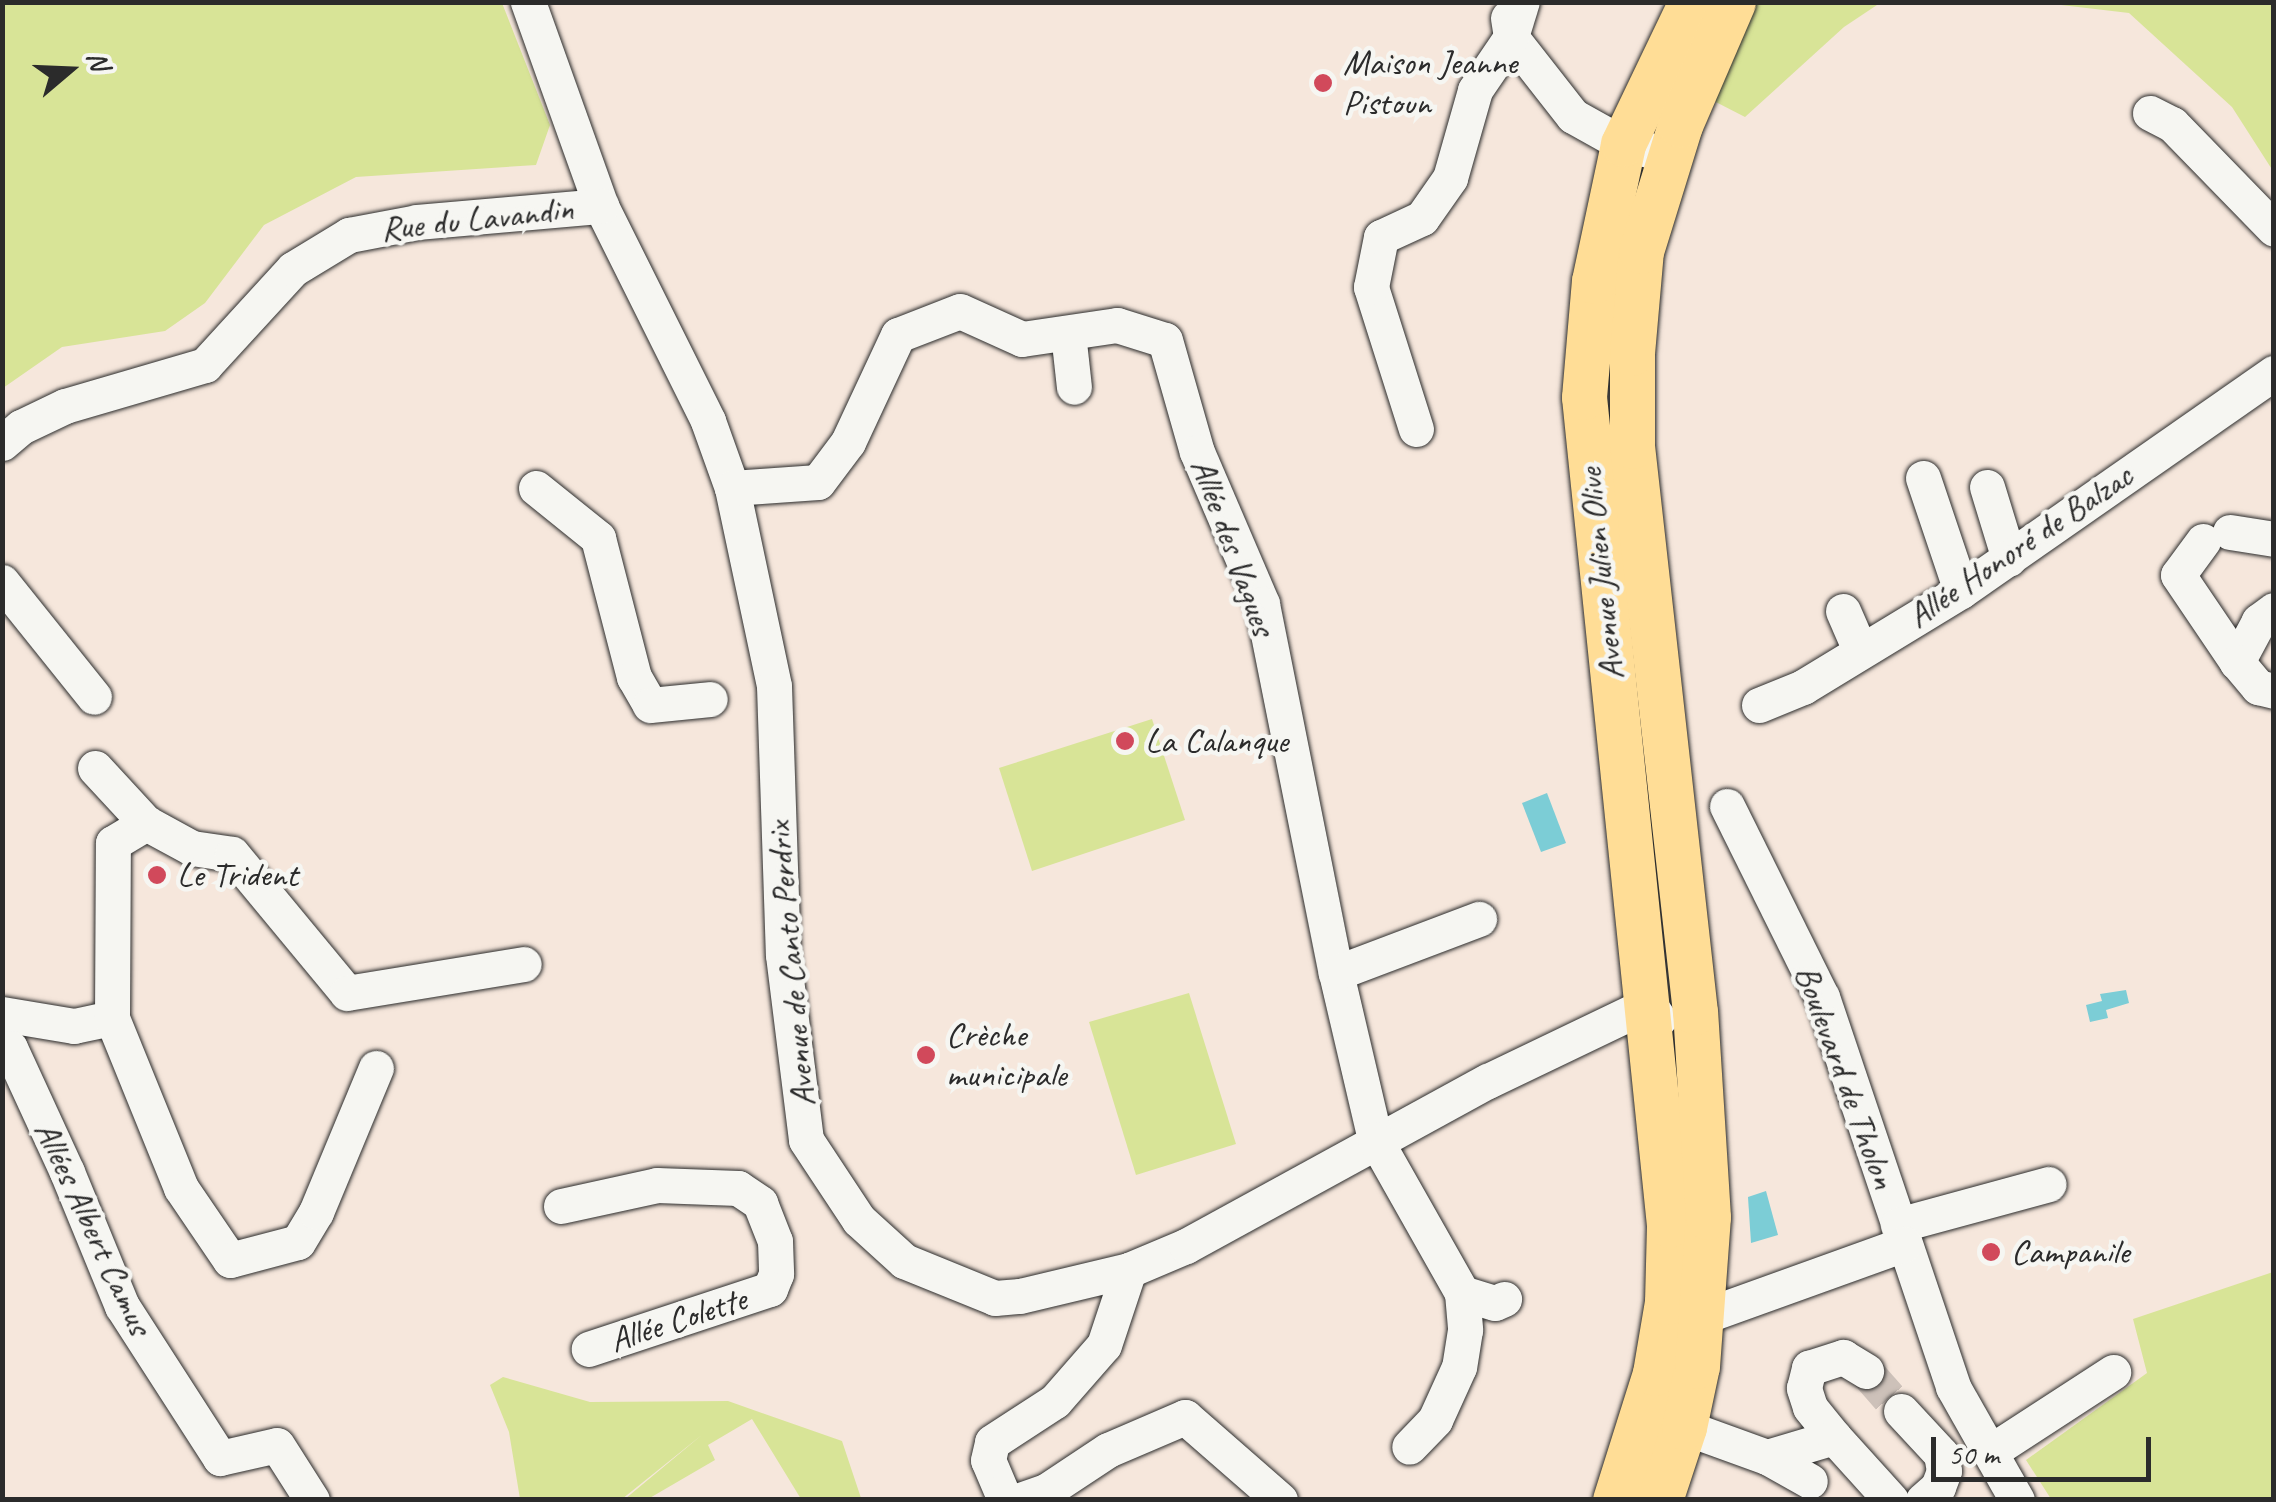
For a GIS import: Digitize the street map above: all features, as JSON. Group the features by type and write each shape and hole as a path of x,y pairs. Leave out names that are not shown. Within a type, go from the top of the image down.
{"main road":[{"name":"Avenue Julien Olive","path":"1616,1500 1656,1372 1667,1302 1670,1225 1584,397 1594,280 1623,144 1691,2"},
{"name":"Avenue Julien Olive","path":"1660,1500 1684,1427 1704,1316 1708,1217 1695,1012 1680,908 1632,420 1641,251 1680,125 1733,2"}],"street":[{"name":"Avenue de Canto Perdrix","path":"528,2 601,206 708,421 732,488 774,686 783,954 806,1140 859,1220 904,1261 995,1298 1020,1296 1129,1270 1186,1246 1376,1139 1649,1004"},
{"path":"1505,2 1511,38 1573,116 1623,144 1652,150 1680,125"},
{"path":"1416,430 1371,287 1381,237 1422,218 1450,178 1475,90 1511,38 1522,2"},
{"path":"2150,113 2172,124 2274,229"},
{"name":"Avenue Julien Olive","path":"1623,144 1637,182 1622,288 1632,420"},
{"name":"Rue du Lavandin","path":"2,443 21,427 65,406 205,366 293,269 349,235 417,222 601,206"},
{"name":"Allée des Vagues","path":"732,488 818,482 848,442 898,335 960,311 1022,339 1117,325 1165,340 1197,452 1262,604 1336,972 1376,1139 1462,1293 1466,1330 1460,1367 1435,1420 1409,1447"},
{"path":"1068,333 1074,387"},
{"name":"Allée Honoré de Balzac","path":"1758,705 1803,687 1962,590 2274,373"},
{"path":"1923,478 1962,590"},
{"path":"1987,487 2008,559"},
{"path":"536,488 598,538 634,677 650,704 710,699"},
{"path":"2274,539 2216,537 2178,575 2237,662 2258,687 2274,692"},
{"path":"2,582 94,696"},
{"path":"2237,662 2259,621 2274,610"},
{"path":"1843,611 1860,650"},
{"path":"95,768 146,822 192,848 232,854 346,994 524,964"},
{"name":"Boulevard de Tholon","path":"1726,806 1822,997 1952,1387 2017,1500"},
{"path":"146,822 113,844 112,1018 181,1188 230,1260 298,1242 316,1212 376,1068"},
{"path":"1336,972 1479,919"},
{"name":"Avenue Julien Olive","path":"1649,1004 1667,1031 1690,1158 1708,1217"},
{"path":"2,1014 74,1026 112,1018"},
{"name":"Allées Albert Camus","path":"2,1044 10,1048 67,1172 122,1306 220,1458 277,1445 312,1500"},
{"path":"1704,1316 1901,1234 2049,1184"},
{"name":"Allée Colette","path":"561,1206 657,1185 738,1188 760,1203 775,1241 776,1274 770,1289 589,1349"},
{"path":"1006,1500 988,1460 992,1442 1055,1401 1104,1345 1129,1270"},
{"path":"1462,1293 1495,1304 1504,1299"},
{"path":"1866,1371 1843,1357 1809,1368 1804,1388 1810,1407 1890,1500"},
{"path":"1990,1452 2113,1372"},
{"path":"1900,1411 1941,1454 1944,1471 1938,1487 1923,1500"},
{"path":"1020,1500 1046,1491 1108,1450 1185,1416 1280,1500"},
{"path":"1684,1427 1766,1457 1810,1481"},
{"path":"1766,1457 1834,1437"}],"green space":[{"path":"3,2 502,3 550,125 536,165 356,177 264,225 205,303 165,331 62,347 3,388"},
{"path":"1745,3 1880,3 1844,27 1745,117 1708,98"},
{"path":"2044,3 2273,3 2273,171 2232,107 2129,13"},
{"path":"1152,719 1185,820 1032,871 999,768"},
{"path":"1189,993 1236,1144 1136,1175 1089,1022"},
{"path":"2273,1272 2273,1499 2051,1499 2026,1460 2147,1373 2133,1319"},
{"path":"503,1377 590,1402 728,1401 842,1441 861,1498 801,1499 752,1419 708,1445 715,1460 648,1499 625,1499 703,1434 622,1499 520,1499 509,1432 490,1385"}],"water":[{"path":"1547,793 1566,843 1541,852 1522,803"},
{"path":"2126,990 2129,1003 2106,1010 2108,1018 2090,1022 2086,1005 2102,1001 2100,994"},
{"path":"1766,1191 1778,1235 1751,1243 1748,1197"}],"tunnel":[{"path":"1866,1371 1901,1411"}],"place":[{"name":"Maison Jeanne Pistoun","path":"1323,83"},
{"name":"La Calanque","path":"1125,741"},
{"name":"Le Trident","path":"157,875"},
{"name":"Crèche municipale","path":"926,1055"},
{"name":"Campanile","path":"1991,1252"}]}
